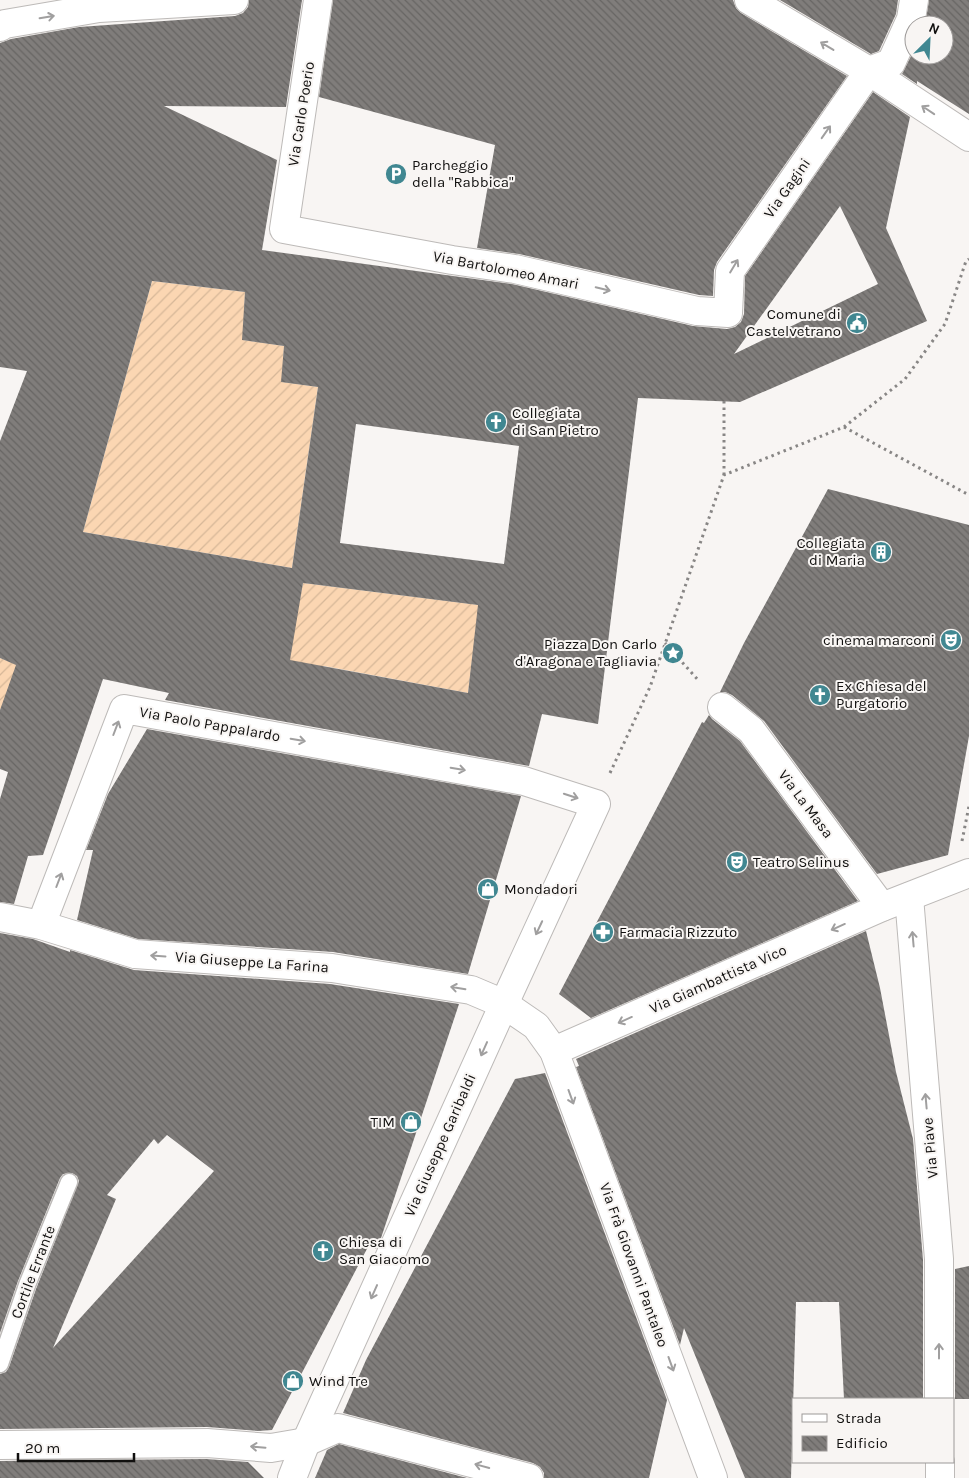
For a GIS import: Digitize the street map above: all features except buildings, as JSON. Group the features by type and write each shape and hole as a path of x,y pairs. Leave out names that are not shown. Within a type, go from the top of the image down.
{"street":[{"path":"0,27 5,24 99,8 234,0"},
{"name":"Via Carlo Poerio","path":"284,229 318,0"},
{"path":"749,0 869,71 969,137"},
{"path":"869,71 891,63 911,19 914,0"},
{"name":"Via Gagini","path":"728,313 730,271 869,71"},
{"name":"Via Bartolomeo Amari","path":"284,229 452,260 515,269 697,311 728,313"},
{"name":"Via La Masa","path":"722,707 751,730 882,907"},
{"name":"Via Paolo Pappalardo","path":"41,926 124,709 524,781 596,804"},
{"path":"504,1004 596,804"},
{"name":"Via Giambattista Vico","path":"554,1051 882,907 969,873"},
{"name":"Via Piave","path":"909,897 939,1259 940,1398"},
{"name":"Via Giuseppe La Farina","path":"0,916 135,954 332,968 471,990 504,1004 536,1026 554,1051"},
{"name":"Via Giuseppe Garibaldi","path":"292,1478 306,1442 504,1004"},
{"name":"Via Frà Giovanni Pantaleo","path":"554,1051 713,1478"},
{"path":"0,1445 207,1443 271,1448 306,1442 338,1428 529,1478"},
{"path":"940,1463 940,1478"}],"lane":[{"name":"Cortile Errante","path":"0,1364 27,1285 69,1182"}],"path":[{"path":"724,474 844,427 905,379 945,324 966,261 969,259"},
{"path":"596,804 650,687 724,474 724,401"},
{"path":"844,427 969,495"},
{"path":"665,643 722,707"}],"shaded area":[{"path":"152,281 245,292 243,340 284,346 282,382 318,387 292,568 83,532"},
{"path":"303,583 479,605 468,693 324,666 279,692"},
{"path":"0,658 20,666 0,710"}],"place":[{"name":"Parcheggio della \"Rabbica\"","path":"396,174"},
{"name":"Comune di Castelvetrano","path":"857,323"},
{"name":"Collegiata di San Pietro","path":"496,422"},
{"name":"Collegiata di Maria","path":"881,552"},
{"name":"cinema marconi","path":"951,640"},
{"name":"Piazza Don Carlo d'Aragona e Tagliavia","path":"673,653"},
{"name":"Ex Chiesa del Purgatorio","path":"820,695"},
{"name":"Teatro Selinus","path":"737,862"},
{"name":"Mondadori","path":"488,889"},
{"name":"Farmacia Rizzuto","path":"603,932"},
{"name":"TIM","path":"411,1122"},
{"name":"Chiesa di San Giacomo","path":"323,1251"},
{"name":"Wind Tre","path":"293,1381"}]}
